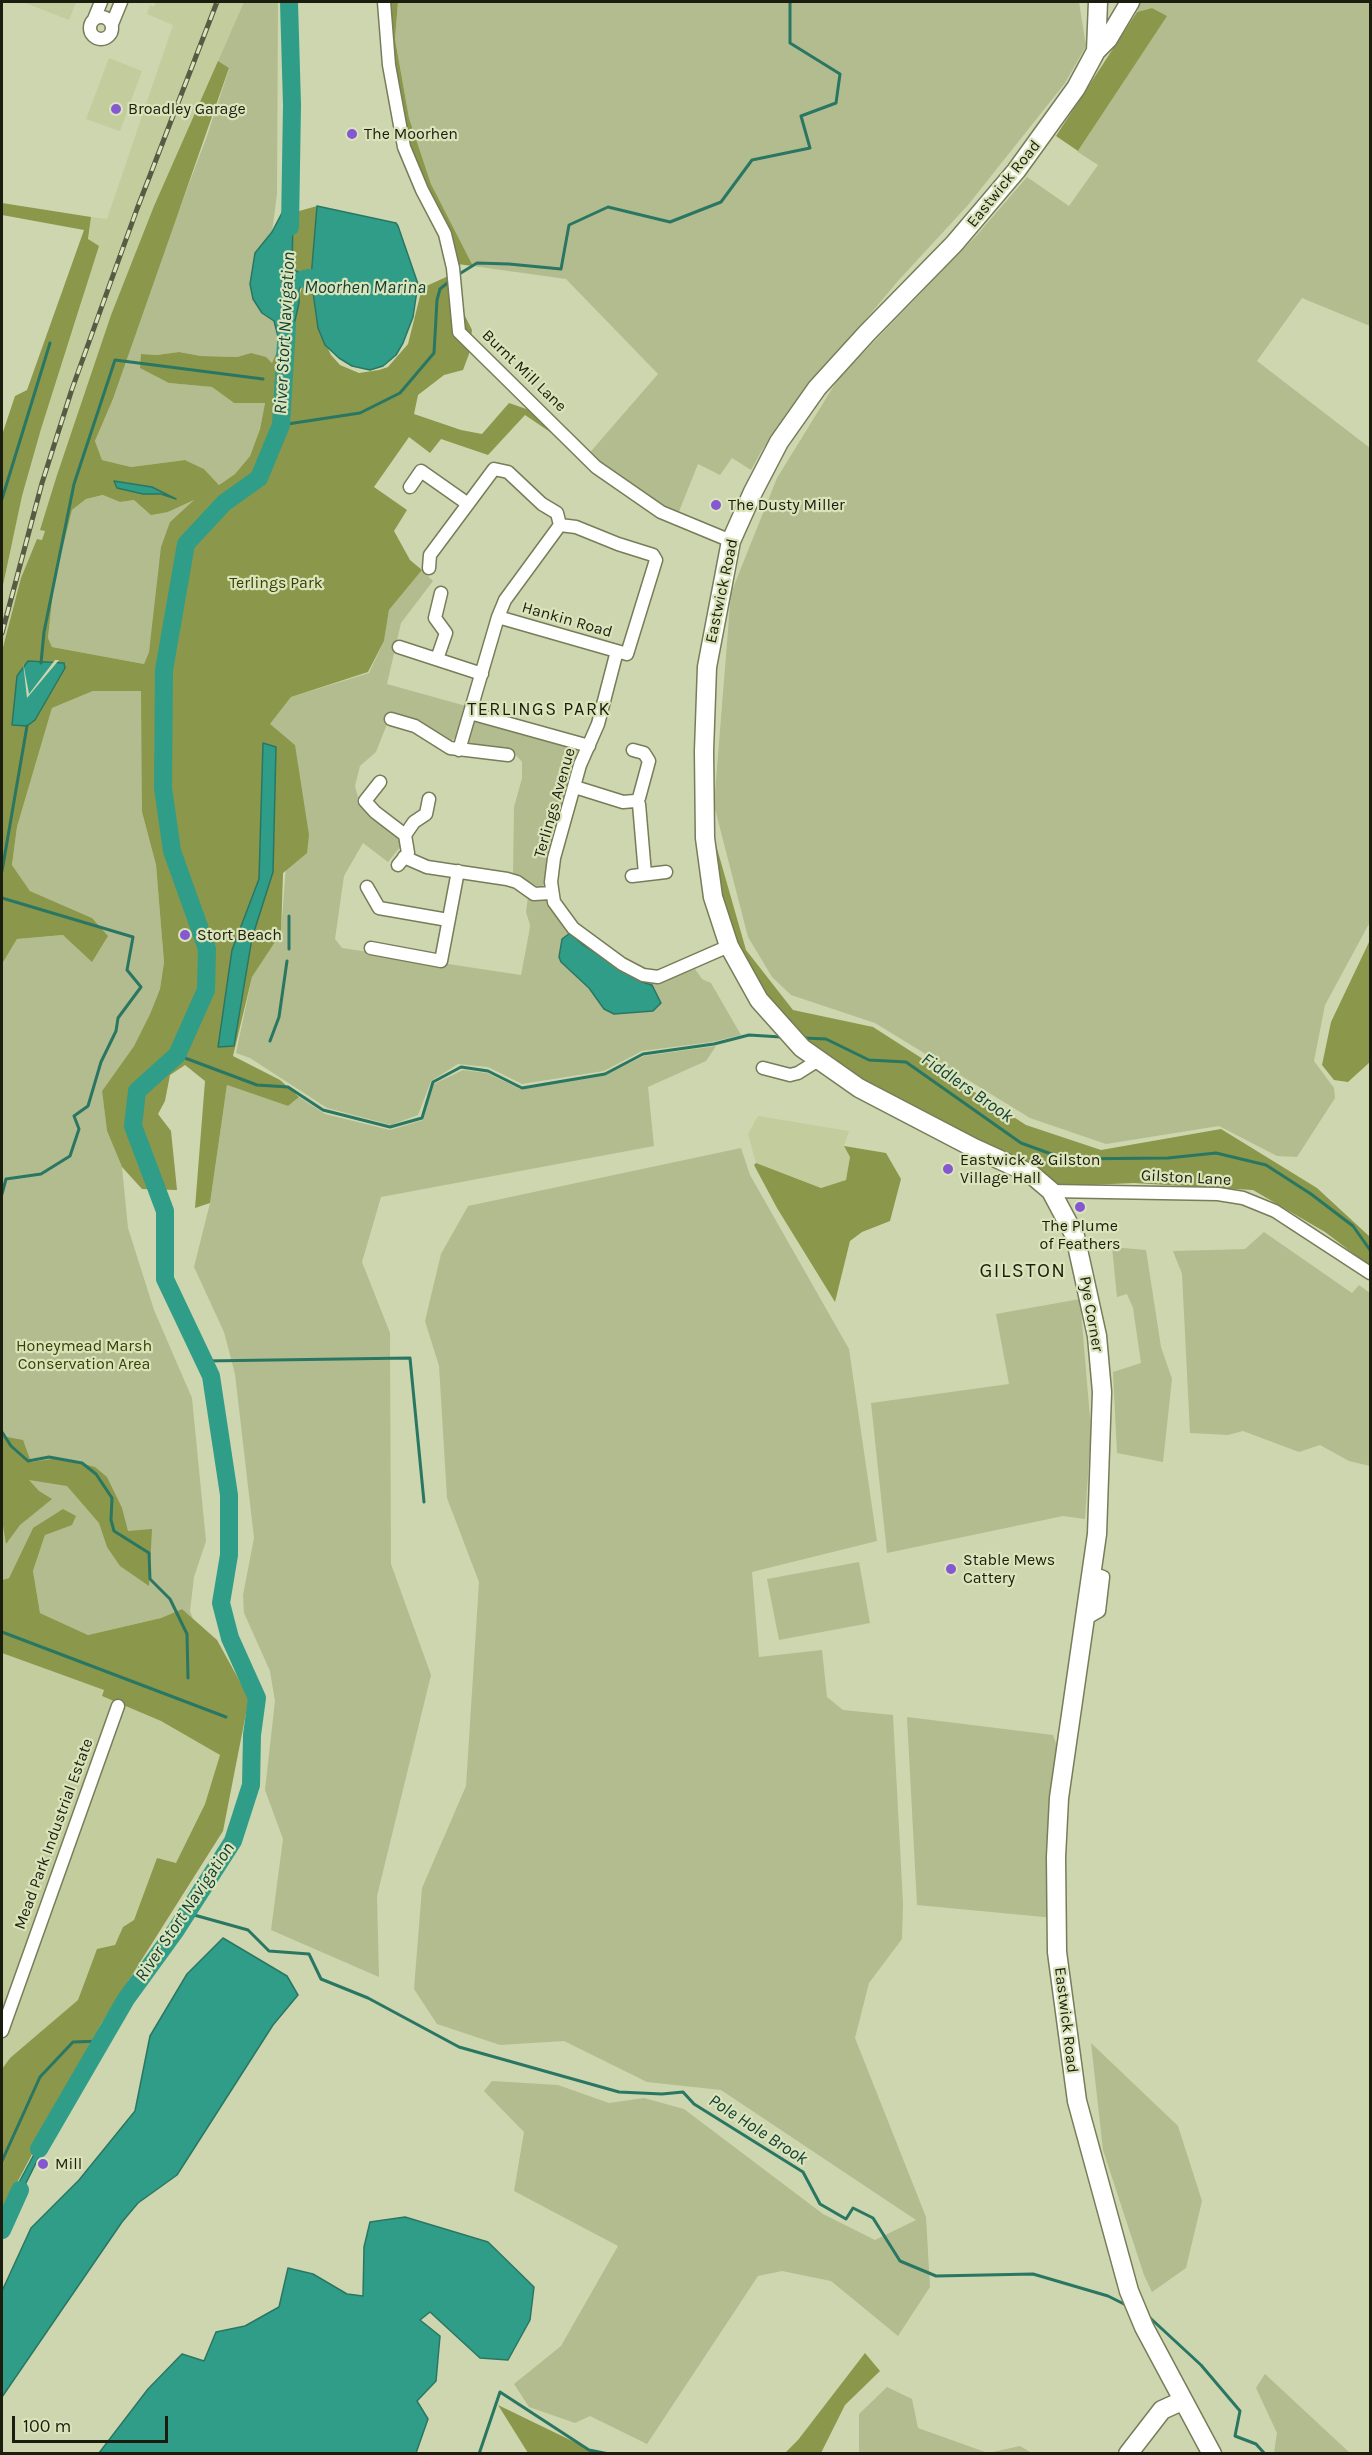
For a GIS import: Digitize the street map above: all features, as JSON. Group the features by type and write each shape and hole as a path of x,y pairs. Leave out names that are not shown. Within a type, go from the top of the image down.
{"street":[{"path":"101,2 90,25 90,32 98,39 105,39 111,35 112,24 121,2"},
{"name":"Burnt Mill Lane","path":"384,2 389,65 404,147 422,190 445,234 453,268 459,332 558,427 596,467 661,512 730,541"},
{"name":"Eastwick Road","path":"1096,51 1098,2"},
{"name":"Eastwick Road","path":"802,1048 759,1000 729,946 713,897 708,867 704,751 706,667 730,541 779,442 817,388 954,244 997,195 1076,88 1096,51 1108,39 1130,2"},
{"path":"94,19 104,17 112,24"},
{"path":"429,568 430,555 494,468 508,472 542,504 557,513 560,525 505,600 459,750"},
{"path":"410,487 421,471 468,504"},
{"name":"Terlings Avenue","path":"551,893 554,858 580,765 598,724 656,560 653,555 576,527 560,525"},
{"path":"437,659 446,633 435,618 441,593"},
{"name":"Hankin Road","path":"498,617 622,653"},
{"path":"399,647 482,674"},
{"path":"470,713 588,746"},
{"path":"391,719 415,726 450,748 508,755"},
{"path":"575,787 622,802 635,801 639,798 648,761 644,753 633,750"},
{"path":"380,782 365,801 375,812 405,835 408,853 401,861 507,879 517,882 534,894 551,893 554,902 573,928 622,964 643,975 658,978 729,946"},
{"path":"405,835 414,822 426,814 429,799"},
{"path":"635,801 639,804 638,875 666,872"},
{"path":"371,948 441,961 458,871"},
{"path":"367,887 379,908 448,920"},
{"name":"Pye Corner","path":"802,1048 817,1061 884,1102 1031,1174 1051,1191 1075,1236 1088,1285 1097,1336 1102,1392 1097,1534 1085,1621"},
{"path":"763,1068 789,1075 798,1073 817,1061"},
{"name":"Gilston Lane","path":"1051,1191 1218,1194 1243,1198 1275,1211 1371,1273"},
{"name":"Eastwick Road","path":"1085,1621 1059,1798 1056,1857 1058,1952 1077,2101 1129,2291 1144,2327 1212,2454"},
{"name":"Mead Park Industrial Estate","path":"2,2031 6,2006 118,1706"},
{"path":"1128,2454 1150,2422 1162,2410 1182,2401"}],"shaded area":[{"path":"23,2 76,2 69,20"},
{"path":"156,2 244,2 154,206 111,315 57,475 41,530 45,531 42,540 37,539 21,578 2,651 2,590 22,496 83,298 91,217 107,219 173,25 147,14 150,5 154,7"},
{"path":"109,58 142,71 120,131 86,119"},
{"path":"758,1116 849,1131 844,1146 850,1156 846,1180 821,1188 756,1163 748,1134"},
{"path":"2,1653 104,1690 102,1696 161,1721 220,1755 205,1804 176,1864 157,1858 134,1920 123,1927 115,1945 97,1950 78,2000 10,2058 2,2069"}],"green space":[{"path":"244,2 278,2 277,194 272,232 264,241 262,313 274,321 280,344 272,363 251,353 237,357 201,356 179,352 157,355 141,354 169,383 212,387 234,403 265,403 260,429 250,456 235,474 219,485 204,469 185,460 131,467 102,460 95,441 113,399 207,136 229,69 218,61"},
{"path":"388,2 398,2 395,39 409,118 431,184 473,266 457,264 414,170 390,52"},
{"path":"398,2 1079,2 1086,46 1065,83 968,205 898,281 802,395 762,450 751,470 732,458 720,475 698,464 676,519 586,457 658,374 566,279 473,266 431,184 409,118 395,39"},
{"path":"1140,2 1370,2 1370,326 1302,298 1257,361 1370,448 1370,922 1325,1005 1314,1061 1334,1088 1335,1098 1297,1157 1277,1156 1219,1126 1106,1144 1030,1118 875,1023 791,995 772,977 748,937 714,805 731,593 777,478 838,379 976,236 1027,177 1069,206 1098,165 1077,153 1166,16 1152,8 1137,12"},
{"path":"1152,8 1167,16 1078,151 1056,136 1137,12"},
{"name":"Terlings Park","path":"218,61 229,68 113,399 95,441 102,460 131,467 185,460 204,469 219,485 235,474 250,456 260,429 265,403 234,403 212,387 169,383 140,368 141,354 157,355 179,352 201,356 237,357 251,353 266,357 272,363 280,344 286,348 304,279 292,270 292,213 317,206 311,278 318,328 331,355 340,365 359,373 388,367 408,344 422,288 455,273 463,312 472,330 469,354 463,370 444,375 418,395 414,414 461,430 482,434 509,403 532,411 558,427 553,434 525,415 488,455 441,439 430,453 409,437 374,487 407,510 394,531 410,560 422,570 389,610 384,641 368,672 291,697 270,724 295,745 309,835 307,853 283,873 281,933 252,977 233,1056 280,1080 299,1097 288,1106 227,1085 210,1203 195,1208 205,1081 185,1065 170,1075 165,1101 158,1114 171,1131 177,1190 142,1189 122,1167 107,1131 102,1091 134,1046 150,1014 160,989 164,962 156,865 142,812 141,691 93,691 52,708 17,827 12,865 30,891 92,918 108,936 92,962 63,935 17,939 2,964 2,651 21,578 37,539 42,540 45,531 40,530 57,475 111,315 154,206","holes":["103,495 120,502 134,500 151,515 168,512 194,500 170,522 161,547 149,652 144,664 52,647 48,638 54,583 72,510 86,499"]},
{"path":"2,203 91,217 88,239 99,246 22,496 2,590 2,435 15,396 27,390 84,230 2,215"},
{"path":"104,495 120,502 134,500 168,512 196,499 170,522 149,652 144,664 52,647 48,638 54,583 72,510 86,499"},
{"path":"422,570 433,581 401,623 387,684 466,706 457,737 448,742 439,733 423,725 391,714 376,752 360,766 355,786 359,801 400,835 400,847 388,862 363,843 344,876 335,939 342,948 521,975 530,925 526,912 528,897 548,900 559,915 659,983 695,969 702,979 711,983 741,1035 712,1042 642,1051 604,1071 522,1084 488,1067 458,1064 431,1081 418,1115 391,1125 327,1108 250,1058 236,1053 252,977 281,933 295,745 269,725 291,697 369,673 384,641 389,610","holes":["570,933 582,944 642,982 652,985 660,1003 653,1011 615,1014 604,1009 589,988 561,962 559,957"]},
{"name":"Honeymead Marsh Conservation Area","path":"93,691 142,691 142,812 156,865 164,962 160,989 150,1014 134,1046 102,1091 107,1131 122,1167 128,1228 154,1310 192,1398 206,1541 194,1577 190,1611 193,1619 182,1609 161,1618 88,1635 40,1613 33,1571 45,1535 33,1528 9,1578 2,1580 2,964 17,939 64,935 92,918 30,891 12,865 17,827 52,708"},
{"path":"476,716 579,747 548,860 546,882 541,888 513,874 514,807 522,778 522,762 516,755 504,748 468,746 466,739 469,739"},
{"path":"712,831 746,950 793,1010 873,1027 1026,1125 1101,1150 1221,1129 1317,1188 1370,1237 1370,1266 1325,1232 1253,1190 1134,1183 1065,1186 1046,1180 859,1088 803,1036 757,987 726,929"},
{"path":"1370,940 1370,1062 1348,1082 1334,1080 1322,1065 1331,1022"},
{"path":"716,1046 706,1061 648,1087 654,1146 381,1197 362,1262 390,1333 391,1564 431,1675 377,1896 379,1977 271,1930 283,1839 265,1790 275,1701 270,1671 244,1613 243,1595 254,1538 235,1374 224,1332 194,1267 210,1203 227,1085 288,1106 299,1097 325,1114 390,1130 423,1120 434,1084 463,1070 487,1073 520,1089 605,1075 644,1056"},
{"path":"844,1146 886,1153 901,1179 890,1221 862,1232 850,1241 835,1302 777,1208 754,1165 756,1163 821,1188 846,1180 850,1157"},
{"path":"741,1148 750,1175 849,1349 877,1541 752,1572 759,1657 822,1650 827,1697 843,1710 893,1715 903,1903 902,1939 869,1983 855,2038 926,2217 930,2287 898,2336 831,2281 782,2271 758,2276 647,2444 590,2416 575,2423 529,2407 514,2384 561,2346 618,2246 514,2191 524,2132 484,2091 492,2081 558,2085 609,2103 644,2098 684,2109 823,2214 875,2240 916,2220 721,2090 647,2082 564,2041 500,2045 437,2024 414,1989 422,1888 466,1786 479,1582 447,1498 439,1366 425,1321 441,1254 468,1206"},
{"path":"1264,1232 1352,1293 1359,1285 1370,1293 1370,1466 1349,1461 1320,1445 1299,1452 1243,1431 1228,1435 1190,1433 1182,1274 1173,1251 1245,1249"},
{"path":"1112,1247 1146,1250 1161,1347 1172,1379 1163,1462 1117,1453 1113,1372 1141,1363 1133,1308 1127,1294 1117,1297"},
{"path":"1080,1299 1091,1430 1085,1519 1063,1516 887,1553 871,1403 1009,1384 996,1314"},
{"path":"2,1436 23,1440 31,1462 59,1458 95,1467 107,1477 122,1508 128,1531 152,1529 149,1586 120,1566 107,1547 99,1523 67,1486 29,1480 39,1491 52,1499 20,1525 6,1544 2,1519"},
{"path":"63,1509 76,1516 72,1525 45,1535 33,1571 40,1613 88,1635 161,1618 182,1609 217,1640 249,1698 223,1831 101,2024 2,2211 2,2069 10,2058 78,2000 97,1949 115,1945 123,1927 134,1920 157,1858 176,1863 205,1804 220,1755 161,1721 102,1696 104,1690 2,1653 2,1580 9,1578 33,1528"},
{"path":"859,1562 870,1623 779,1640 767,1579"},
{"path":"907,1717 1053,1735 1063,1763 1055,1918 917,1905"},
{"path":"1091,2043 1178,2126 1202,2201 1186,2268 1152,2292 1144,2275 1103,2150"},
{"path":"865,2353 880,2371 845,2405 821,2453 785,2453 798,2440"},
{"path":"1265,2374 1350,2453 1274,2453 1277,2433 1256,2388"},
{"path":"887,2387 912,2399 918,2428 988,2453 859,2453 859,2414"},
{"path":"498,2405 597,2453 528,2453"},
{"path":"1020,2446 1032,2453 988,2453"}],"water":[{"path":"291,201 292,269 300,273 304,279 299,290 299,303 291,338 286,348 280,344 274,321 262,313 253,299 250,284 255,253 272,232 285,207"},
{"name":"Moorhen Marina","path":"317,206 396,223 398,226 418,284 413,317 403,343 396,355 383,366 370,370 352,366 325,345 318,328 311,278"},
{"path":"114,481 152,487 176,499 161,494 143,494 117,488"},
{"path":"28,661 64,663 65,668 35,720 27,726 12,725 17,676"},
{"path":"263,743 276,747 273,872 252,938 234,1046 218,1047 232,950 259,879"},
{"path":"570,933 582,944 642,982 652,985 661,1003 653,1011 614,1014 604,1009 589,988 561,962 559,957 562,939"},
{"path":"223,1938 287,1976 298,1995 273,2025 177,2175 138,2203 122,2222 2,2397 2,2291 31,2228 79,2180 135,2111 150,2036 187,1974"},
{"path":"38,2147 43,2149 23,2189 20,2190 17,2186"},
{"path":"405,2217 488,2242 534,2287 530,2320 508,2360 480,2358 430,2312 420,2320 440,2336 436,2381 417,2401 428,2419 416,2453 99,2453 148,2389 182,2354 204,2361 216,2332 245,2326 279,2307 288,2268 313,2274 347,2294 363,2296 364,2247 370,2222"}],"pier":[{"path":"55,660 59,660 27,698 23,662 29,694"}],"waterway":[{"name":"River Stort Navigation","path":"289,2 292,105 290,227"},
{"path":"456,276 477,263 561,269 569,225 608,207 670,222 721,202 752,160 810,148 801,116 836,103 840,74 790,43 790,2"},
{"path":"304,279 311,278"},
{"path":"281,425 360,413 400,393 434,353 437,300 440,289 451,280"},
{"name":"River Stort Navigation","path":"39,2149 126,1999 176,1930 233,1841 251,1785 252,1735 257,1698 230,1638 221,1603 229,1555 229,1495 211,1376 165,1279 165,1211 133,1126 137,1091 177,1055 206,990 207,949 172,851 163,788 164,670 186,544 224,503 259,478 281,425 287,326"},
{"path":"2,499 50,343"},
{"path":"41,663 44,632 74,484 115,360 263,379"},
{"path":"2,871 27,726"},
{"path":"2,898 133,937 127,970 141,987 118,1018 116,1031 101,1062 88,1106 74,1116 79,1129 70,1156 41,1174 6,1179 2,1194"},
{"path":"289,916 289,949"},
{"path":"270,1041 279,1017 287,961"},
{"name":"Fiddlers Brook","path":"177,1055 257,1085 288,1087 323,1110 390,1127 422,1118 433,1082 461,1067 488,1071 522,1088 605,1074 643,1054 714,1044 749,1035 781,1037"},
{"name":"Fiddlers Brook","path":"803,1038 826,1039 869,1060 906,1062 1021,1143 1065,1159 1168,1158 1216,1153 1266,1165 1311,1194 1353,1226 1370,1250"},
{"path":"204,1361 410,1358 424,1502"},
{"path":"2,1432 11,1446 28,1461 49,1457 82,1463 96,1474 112,1498 111,1520 114,1531 149,1553 150,1579 170,1599 187,1634 188,1678"},
{"path":"2,1632 226,1717"},
{"name":"Pole Hole Brook","path":"187,1913 248,1930 269,1951 309,1954 321,1979 368,1998 459,2047 619,2092 662,2094 683,2092 694,2104 803,2172 820,2204 846,2219 853,2208 873,2218 900,2261 936,2276 1033,2274 1108,2296 1126,2305"},
{"path":"2,2161 40,2077 73,2042 103,2041"},
{"name":"River Stort Navigation","path":"2,2230 20,2190"},
{"name":"Pole Hole Brook","path":"1148,2316 1201,2365 1240,2411 1235,2436 1256,2444 1265,2454"},
{"path":"479,2454 500,2392 589,2450 609,2454"}],"railway":[{"path":"2,633 42,483 72,389 137,209 217,2"}],"place":[{"name":"Broadley Garage","path":"116,109"},
{"name":"The Moorhen","path":"352,134"},
{"name":"The Dusty Miller","path":"716,505"},
{"name":"Stort Beach","path":"185,935"},
{"name":"Eastwick & Gilston Village Hall","path":"948,1169"},
{"name":"The Plume of Feathers","path":"1080,1207"},
{"name":"Stable Mews Cattery","path":"951,1569"},
{"name":"Mill","path":"43,2164"}],"district":[{"name":"TERLINGS PARK","path":"539,710"},
{"name":"GILSTON","path":"1023,1271"}]}
